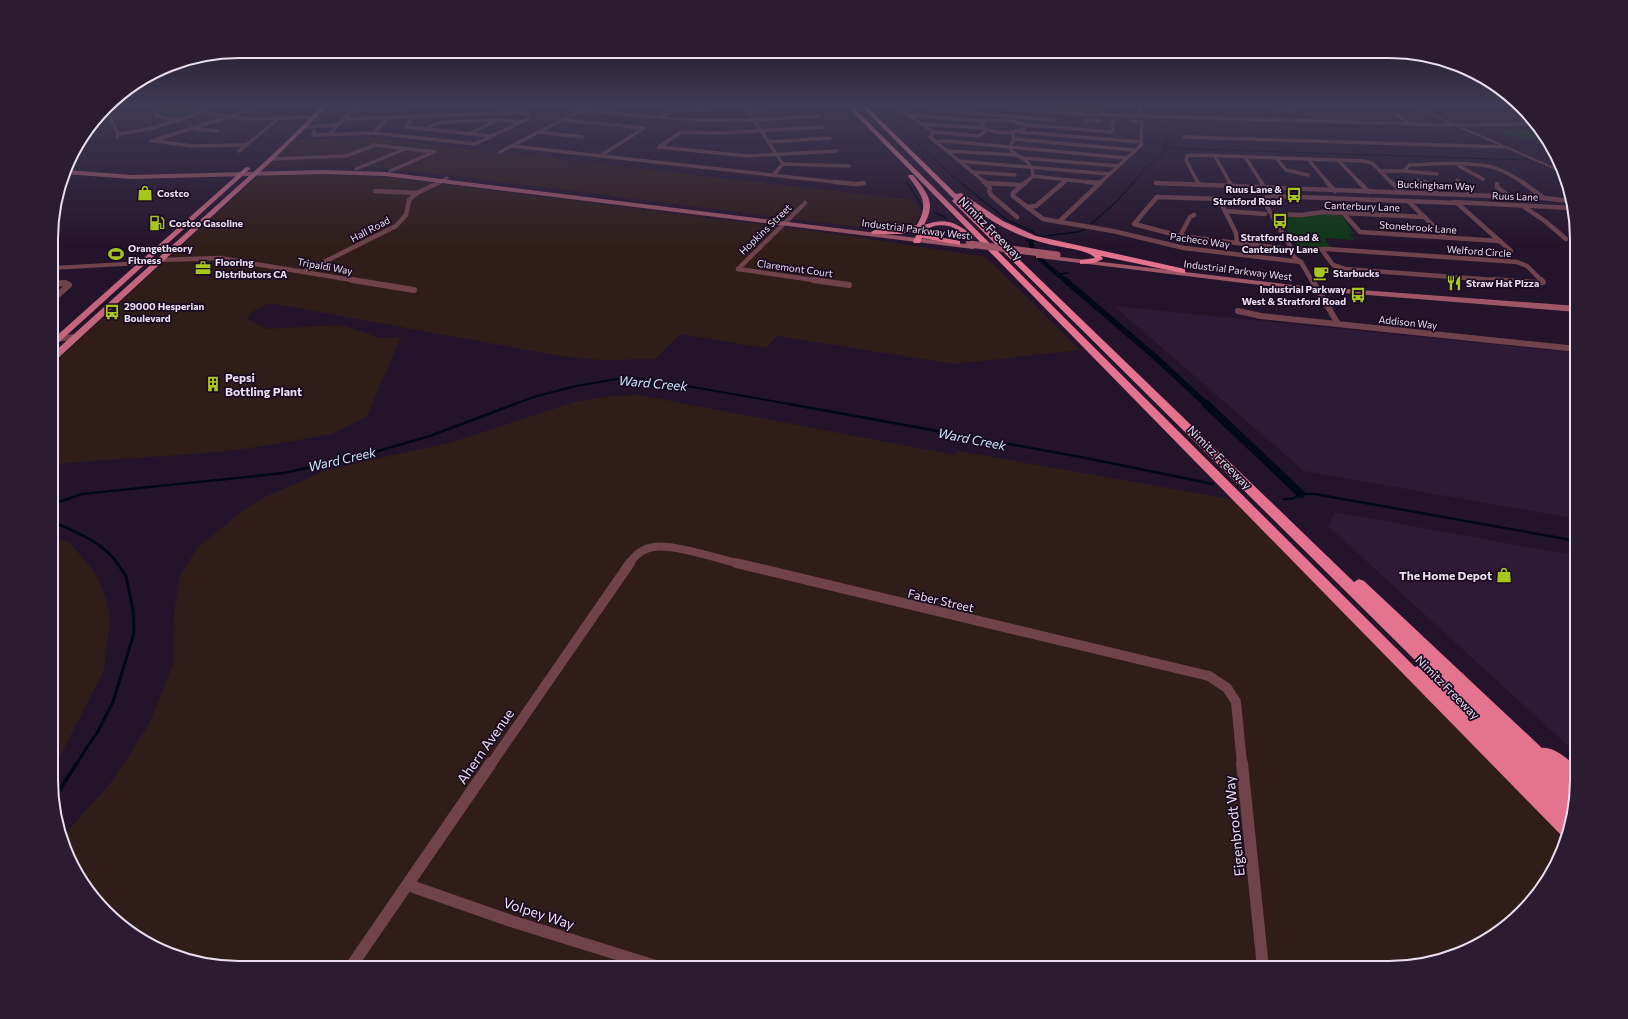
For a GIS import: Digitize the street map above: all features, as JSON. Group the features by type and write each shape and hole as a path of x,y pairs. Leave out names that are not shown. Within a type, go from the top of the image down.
{"highway":[{"path":"895,153 916,183 928,204 928,212 917,236"},
{"name":"Nimitz Freeway","path":"896,153 1564,826"},
{"path":"900,153 1567,815"},
{"path":"906,153 1569,800"},
{"name":"Nimitz Freeway","path":"911,153 1570,785"},
{"path":"933,174 997,222 1028,236 1047,242 1182,271"},
{"path":"917,236 927,226 935,223 948,223 958,226 1010,275 1042,300"},
{"path":"875,232 902,232 917,236"},
{"path":"1083,262 1099,259 1098,256 1090,251"},
{"path":"1529,746 1562,764 1570,771"}],"main road":[{"path":"58,353 276,153"},
{"path":"58,336 254,162"},
{"path":"72,169 96,173 137,175 243,173"},
{"name":"Industrial Parkway West","path":"255,172 356,169 390,172 785,223 917,236 971,246 1316,287 1570,308"},
{"path":"71,173 132,178 219,175 255,172"},
{"name":"Industrial Parkway West","path":"255,172 352,172 445,180"},
{"path":"219,175 230,177 234,181"},
{"name":"Industrial Parkway West","path":"785,223 917,236 971,246"},
{"name":"Industrial Parkway West","path":"1059,257 1083,262 1250,283 1570,305"}],"street":[{"path":"270,159 346,156 355,153"},
{"path":"356,169 396,153"},
{"path":"390,172 433,153"},
{"path":"570,153 856,184 864,183"},
{"path":"600,156 605,153"},
{"path":"707,153 737,156 813,153"},
{"path":"948,153 986,183 990,188 989,191 991,195 1017,217"},
{"path":"988,153 1016,155"},
{"path":"1013,153 1033,167 1034,176"},
{"path":"1069,153 1126,158"},
{"path":"1060,221 1131,153"},
{"path":"1517,153 1556,169"},
{"path":"776,155 783,164"},
{"path":"1200,184 1197,182 1186,160 1187,156 1363,161 1372,163 1402,192"},
{"path":"1215,156 1232,187"},
{"path":"1245,157 1265,188"},
{"path":"1022,158 1118,166"},
{"path":"1276,158 1286,170 1308,175"},
{"path":"1308,159 1335,191"},
{"path":"1338,160 1369,192"},
{"path":"958,161 972,161 1109,174"},
{"path":"773,175 783,164"},
{"path":"783,164 849,166"},
{"path":"1404,171 1409,165 1413,164 1488,166 1526,183 1544,198"},
{"path":"1455,164 1483,179"},
{"path":"1381,171 1404,171 1437,174"},
{"path":"972,172 1015,175"},
{"path":"986,183 1022,185 1034,176 1099,183"},
{"path":"375,191 416,193 445,180"},
{"path":"1027,207 1036,206 1066,180"},
{"path":"1418,180 1426,183 1437,194"},
{"path":"1457,180 1473,195"},
{"name":"Buckingham Way","path":"1156,182 1232,187 1509,196 1566,201"},
{"path":"1497,184 1497,187 1546,221 1566,239"},
{"name":"Pacheco Way","path":"1022,185 1013,193 1013,196 1043,219 1098,228 1184,248 1300,262"},
{"path":"1299,189 1307,197"},
{"name":"Hall Road","path":"306,272 396,226 406,218 409,208 409,200 416,193"},
{"name":"Ruus Lane","path":"1270,214 1262,199 1272,196 1567,208"},
{"name":"Welford Circle","path":"1225,211 1219,199 1157,197 1134,224 1180,236 1292,249 1517,262 1527,266 1543,282 1538,283 1345,270 1333,265 1323,251"},
{"path":"1408,201 1445,237"},
{"name":"Hopkins Street","path":"738,269 806,203"},
{"path":"1457,203 1511,251"},
{"path":"1225,211 1236,233 1237,243"},
{"name":"Canterbury Lane","path":"1225,211 1294,215 1324,212 1424,217"},
{"name":"Stonebrook Lane","path":"1344,213 1360,232 1500,241"},
{"path":"1270,214 1292,249 1290,251 1300,262 1338,324"},
{"path":"1180,236 1190,218 1194,215"},
{"name":"Tripaldi Way","path":"160,260 220,258 414,290"},
{"path":"58,268 160,260"},
{"path":"58,264 144,261"},
{"name":"Claremont Court","path":"738,269 849,285"},
{"path":"58,284 65,283 69,285 58,295"},
{"name":"Addison Way","path":"1238,311 1261,316 1570,348"},
{"path":"58,339 75,337"},
{"name":"Faber Street","path":"650,547 659,546 679,549 1203,674 1225,685"},
{"name":"Ahern Avenue","path":"355,961 633,558 640,552 650,547"},
{"name":"Eigenbrodt Way","path":"1225,685 1232,693 1236,702 1262,961"},
{"name":"Volpey Way","path":"408,885 518,923 640,961"}],"shaded area":[{"path":"281,153 500,153 913,200 921,212 915,224 890,231 412,171 368,167 264,168"},
{"path":"316,174 395,178 851,236 986,257 1080,350 954,364 777,336 766,348 681,334 655,359 601,360 560,356 270,303 254,310 249,315 248,319 267,329 343,325 379,338 401,337 367,416 332,434 263,446 220,452 58,464 58,359 255,179 268,175"},
{"path":"1114,306 1570,352 1570,518 1304,471"},
{"path":"639,395 955,455 958,451 1242,501 1564,826 1556,850 1546,871 1533,890 1517,908 1490,931 1459,947 1436,955 1401,961 227,961 203,958 169,947 138,931 111,908 95,890 82,871 66,833 113,780 149,724 173,664 174,611 180,576 197,548 235,517 262,498 327,470 452,442 578,401 612,396"},
{"path":"1335,512 1570,555 1570,748 1328,526"},
{"path":"58,537 70,543 96,574 107,602 110,621 104,670 58,758"}],"green space":[{"path":"1324,214 1341,216 1350,227 1351,231 1355,233 1350,234 1354,240 1324,238 1330,247 1298,246 1279,217"}],"waterway":[{"path":"927,153 961,183"},
{"name":"Ward Creek","path":"1133,183 1145,169 1163,153"},
{"path":"1302,153 1527,160"},
{"path":"907,182 922,206 922,209"},
{"path":"960,182 1007,220 1032,231 1036,237 1078,232 1085,229"},
{"name":"Ward Creek","path":"1091,224 1116,202 1134,182"},
{"path":"935,213 943,216 947,220"},
{"name":"Ward Creek","path":"1036,237 1031,242 1035,253 1066,281"},
{"name":"Ward Creek","path":"1026,240 1031,242"},
{"name":"Ward Creek","path":"1059,274 1068,273"},
{"name":"Ward Creek","path":"1065,280 1153,355 1207,405"},
{"name":"Ward Creek","path":"512,405 537,396 576,386 617,379 647,379 795,405"},
{"name":"Ward Creek","path":"58,502 82,494 284,473 361,456 430,436 515,404"},
{"name":"Ward Creek","path":"789,404 1086,458 1213,484"},
{"name":"Ward Creek","path":"1206,404 1301,494"},
{"path":"1284,499 1292,499 1301,494 1315,494 1570,540"},
{"path":"58,524 88,538 112,556 118,564"},
{"path":"76,764 98,731 113,702 134,633 133,610 126,576 117,563"},
{"path":"58,792 77,763"}],"place":[{"name":"Costco","path":"145,193"},
{"name":"Ruus Lane & Stratford Road","path":"1294,195"},
{"name":"Stratford Road & Canterbury Lane","path":"1280,221"},
{"name":"Costco Gasoline","path":"157,223"},
{"name":"Orangetheory Fitness","path":"116,254"},
{"name":"Flooring Distributors CA","path":"203,268"},
{"name":"Starbucks","path":"1321,273"},
{"name":"Straw Hat Pizza","path":"1454,283"},
{"name":"Industrial Parkway West & Stratford Road","path":"1358,295"},
{"name":"29000 Hesperian Boulevard","path":"112,312"},
{"name":"Pepsi Bottling Plant","path":"213,384"},
{"name":"The Home Depot","path":"1504,575"}]}
